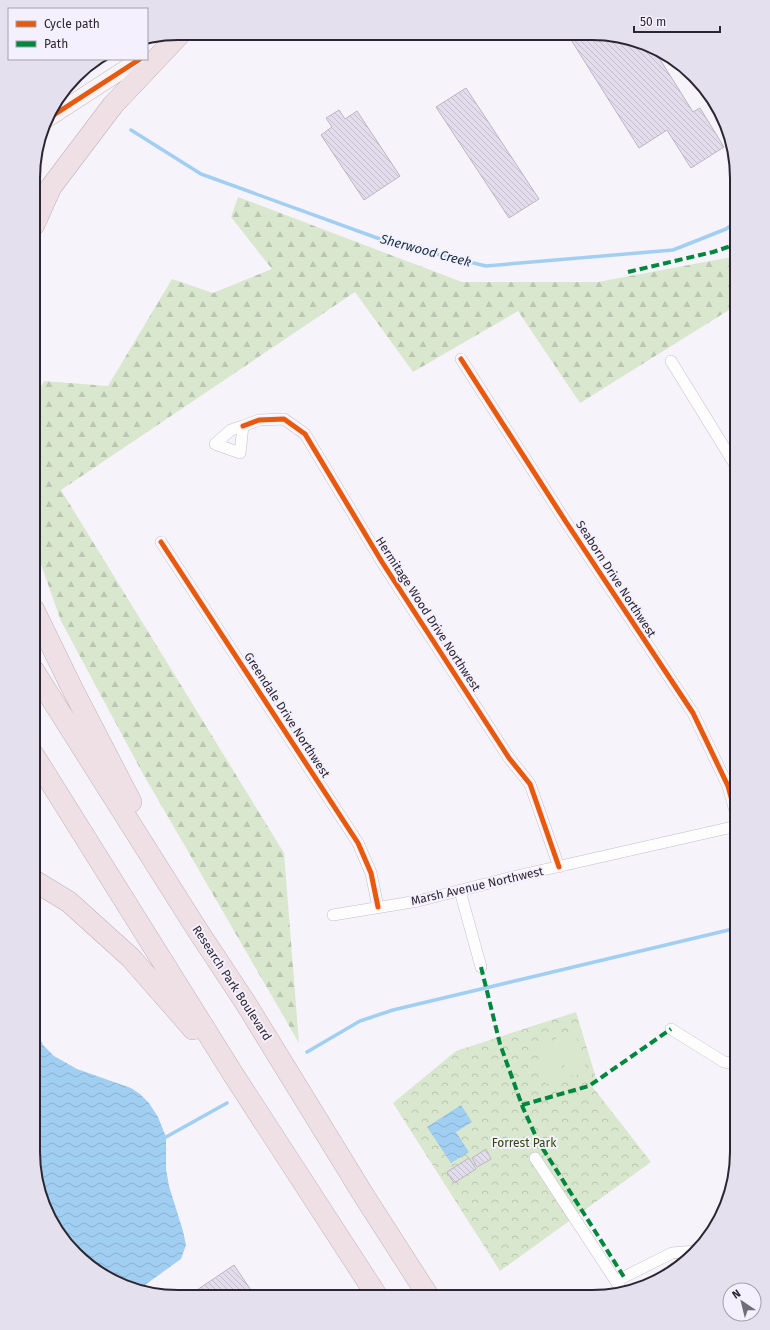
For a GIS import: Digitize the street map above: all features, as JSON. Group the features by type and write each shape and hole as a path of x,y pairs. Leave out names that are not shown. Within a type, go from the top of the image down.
{"highway":[{"path":"40,212 51,187 113,105 173,40"},
{"path":"40,622 72,688 198,930"},
{"name":"Research Park Boulevard","path":"40,680 245,1002 366,1199 425,1290"},
{"path":"40,764 233,1074 373,1290"},
{"path":"40,884 69,902 131,958 233,1074"}],"main road":[{"path":"148,53 168,41"},
{"path":"56,113 138,60"}],"street":[{"name":"Seaborn Drive Northwest","path":"461,359 693,713 730,793"},
{"path":"671,360 730,457"},
{"name":"Hermitage Wood Drive Northwest","path":"243,426 259,420 284,419 305,434 382,562 500,745 530,784 559,867"},
{"name":"Greendale Drive Northwest","path":"161,542 358,842 372,873 378,907"},
{"name":"Marsh Avenue Northwest","path":"333,915 460,891 730,828"},
{"path":"460,891 481,967"},
{"path":"671,1029 724,1062 730,1063"},
{"path":"535,1158 620,1287"},
{"path":"616,1280 672,1253 688,1252"}],"green space":[{"path":"238,197 462,282 598,282 730,257 730,309 580,403 518,311 413,372 355,292 61,490 284,853 299,1043 142,772 61,621 40,562 40,388 44,381 108,386 172,279 213,293 272,269 231,217"},
{"name":"Forrest Park","path":"576,1012 596,1078 591,1085 651,1162 500,1271 393,1103 456,1051"},
{"path":"575,1032 587,1072 568,1077 556,1038"},
{"path":"552,1039 565,1079 546,1084 534,1044"}],"water":[{"path":"40,1038 43,1045 54,1056 77,1069 131,1088 149,1103 158,1117 166,1137 166,1169 169,1186 186,1245 181,1259 144,1285 142,1285 109,1272 101,1267 74,1243 63,1229 47,1196 41,1170"},
{"path":"461,1105 472,1122 456,1132 469,1152 451,1163 427,1127"}],"building":[{"path":"571,40 601,40 619,43 636,47 659,57 693,112 700,108 724,147 691,168 667,130 639,148"},
{"path":"466,88 539,199 509,218 436,107"},
{"path":"339,110 345,119 357,111 400,176 364,200 321,135 332,127 326,118"},
{"path":"486,1149 491,1159 477,1167 472,1158"},
{"path":"469,1158 476,1169 454,1183 447,1172"},
{"path":"234,1265 251,1290 197,1290"}],"waterway":[{"name":"Sherwood Creek","path":"131,130 201,174 391,243 486,266 673,250 730,226"},
{"path":"307,1052 360,1021 393,1010 730,930"},
{"path":"166,1137 227,1103"}],"marked path":[{"path":"628,272 713,252 730,246"},
{"path":"481,967 500,1044 523,1108 538,1141 624,1277"},
{"path":"522,1105 589,1086 671,1029"}],"cycle path":[{"path":"56,113 138,60"},
{"path":"461,359 566,522 693,713 730,793"},
{"path":"243,426 259,420 284,419 305,434 382,562 509,758 530,784 559,867"},
{"path":"161,542 358,843 371,873 378,907"}]}
